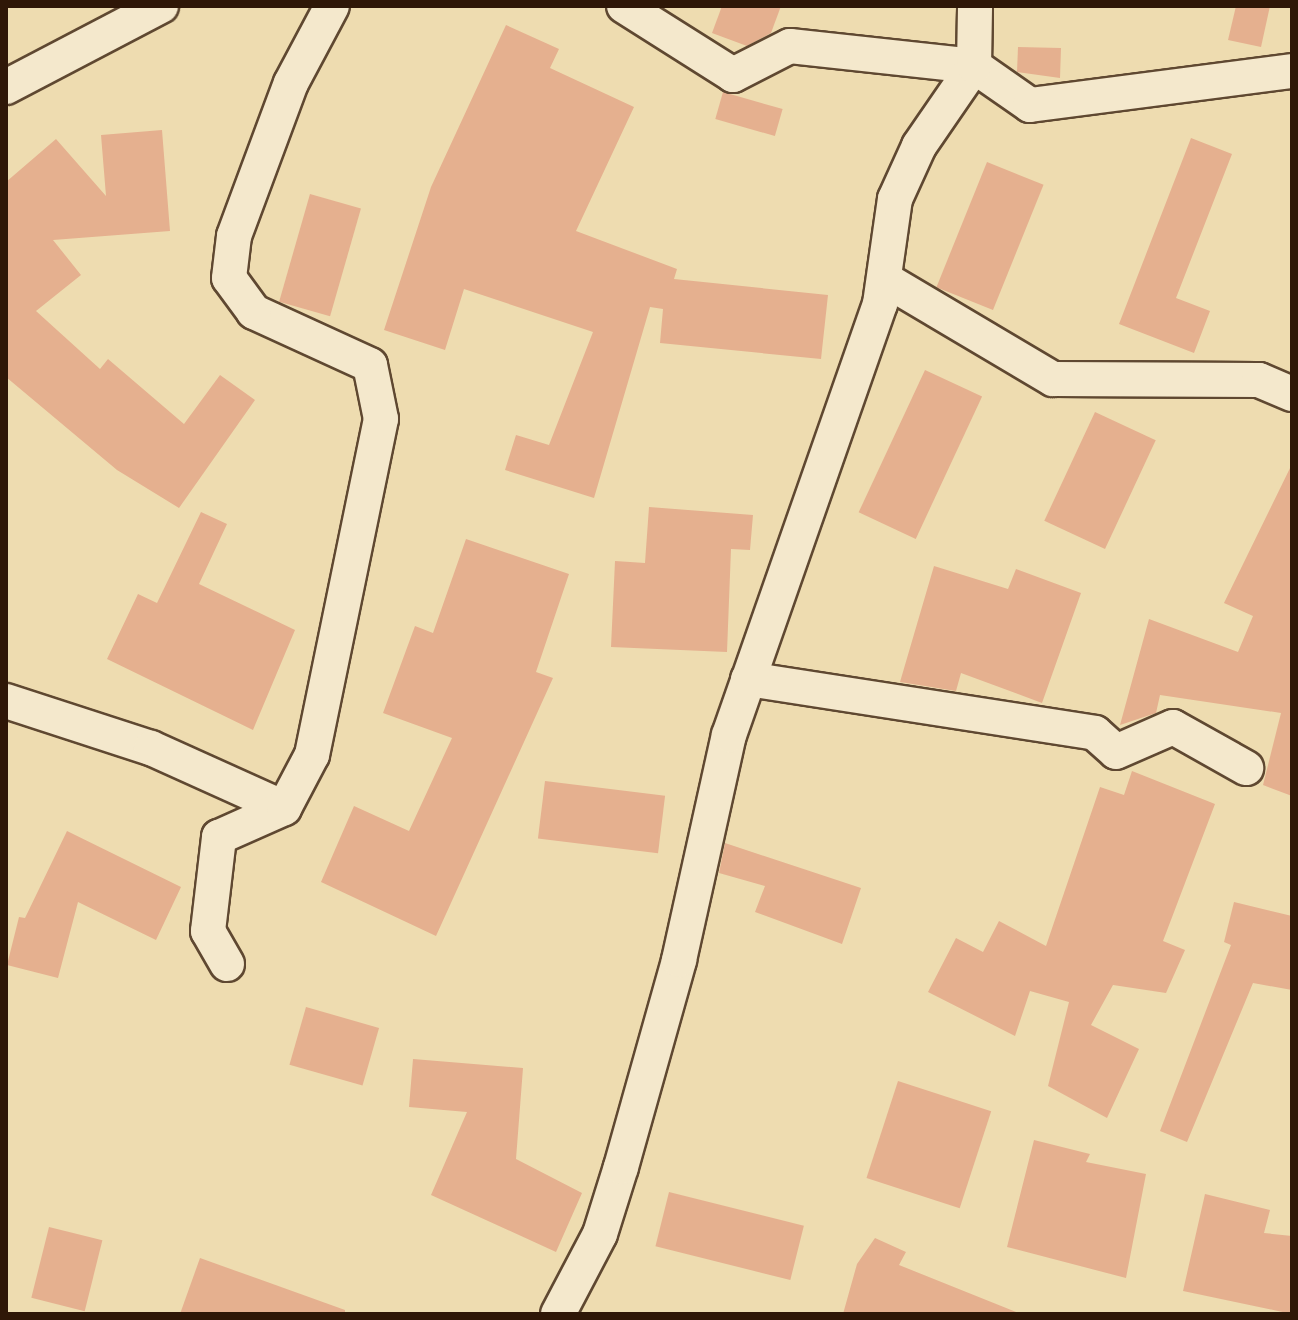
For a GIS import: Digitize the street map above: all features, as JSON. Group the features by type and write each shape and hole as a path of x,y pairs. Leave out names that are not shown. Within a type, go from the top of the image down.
{"street":[{"path":"6,87 161,6"},
{"path":"227,964 208,931 219,837 284,808 312,755 381,419 379,383 370,365 254,312 234,294 228,262 291,83 332,6"},
{"path":"624,6 733,75 790,46 974,66 1030,105 1292,71"},
{"path":"558,1314 600,1234 621,1167 748,679 886,280 895,199 919,146 974,66 975,6"},
{"path":"886,280 1053,379 1259,380 1292,394"},
{"path":"748,679 1095,733 1116,752 1173,727 1246,768"},
{"path":"6,701 151,748 284,808"}],"building":[{"path":"722,6 781,6 771,33 747,46 712,33"},
{"path":"1236,6 1270,6 1261,47 1228,40"},
{"path":"506,25 559,49 550,68 634,107 576,231 677,269 674,279 828,295 821,359 660,343 663,309 650,307 594,498 505,470 516,435 549,445 593,332 464,289 445,350 384,330 431,187"},
{"path":"1018,47 1061,48 1060,78 1017,72"},
{"path":"723,92 783,109 775,136 715,119"},
{"path":"162,130 170,231 53,240 81,275 36,311 100,369 108,359 184,424 220,375 255,400 179,508 117,470 6,377 6,182 56,139 106,196 101,135"},
{"path":"1191,138 1232,154 1176,298 1210,311 1194,353 1119,324"},
{"path":"987,162 1044,185 993,310 936,287"},
{"path":"310,194 361,209 330,316 279,302"},
{"path":"925,370 982,397 916,539 859,512"},
{"path":"1095,412 1156,440 1105,549 1044,521"},
{"path":"1292,464 1292,796 1263,785 1281,713 1160,695 1156,713 1120,725 1149,619 1238,652 1253,616 1224,603"},
{"path":"649,507 753,515 750,550 731,549 727,652 611,647 615,561 645,563"},
{"path":"201,512 227,524 199,584 295,630 253,730 107,659 138,594 157,603"},
{"path":"466,539 569,574 536,672 553,678 436,936 321,882 354,806 409,831 452,738 383,713 415,626 433,633"},
{"path":"934,566 1008,589 1016,569 1081,593 1042,703 961,673 956,691 900,682"},
{"path":"1132,771 1215,804 1163,941 1185,950 1166,993 1113,985 1091,1025 1139,1049 1107,1118 1048,1086 1069,1002 1030,991 1015,1036 928,992 956,938 983,952 999,921 1046,946 1100,787 1124,795"},
{"path":"545,781 665,796 658,853 538,839"},
{"path":"67,831 181,887 156,940 78,902 58,978 7,965 19,917 25,918"},
{"path":"725,843 861,888 842,944 755,912 765,886 719,873"},
{"path":"1234,902 1292,916 1292,990 1253,983 1187,1142 1160,1131 1231,945 1224,942"},
{"path":"306,1007 379,1028 363,1086 289,1065"},
{"path":"413,1059 523,1068 516,1159 582,1193 556,1252 431,1195 467,1112 409,1107"},
{"path":"898,1081 991,1111 960,1208 866,1178"},
{"path":"1034,1140 1090,1154 1086,1162 1146,1174 1126,1278 1007,1247"},
{"path":"669,1192 804,1226 790,1280 655,1246"},
{"path":"1205,1194 1270,1210 1264,1233 1292,1236 1292,1314 1183,1291"},
{"path":"49,1227 102,1240 85,1311 31,1298"},
{"path":"875,1238 906,1252 899,1265 1021,1314 843,1314 857,1264"},
{"path":"200,1258 345,1310 345,1314 180,1314"}]}
